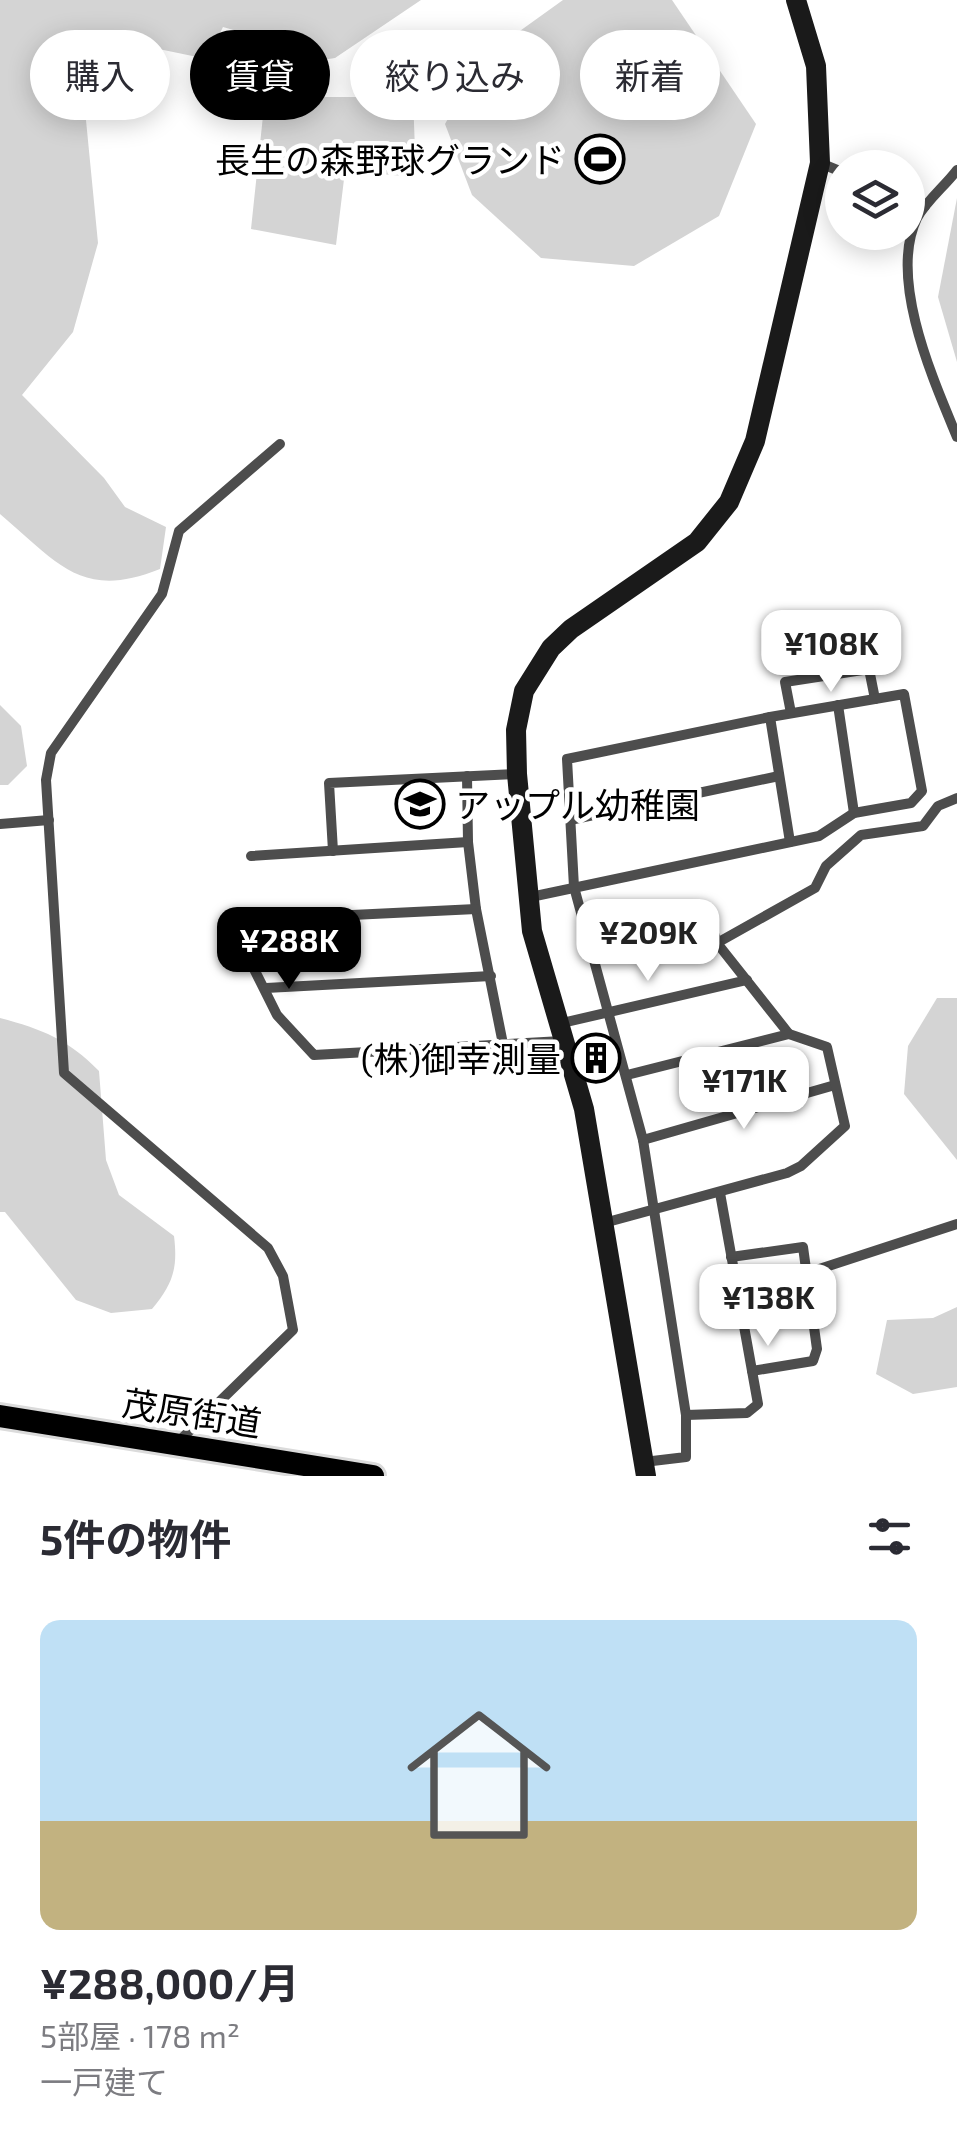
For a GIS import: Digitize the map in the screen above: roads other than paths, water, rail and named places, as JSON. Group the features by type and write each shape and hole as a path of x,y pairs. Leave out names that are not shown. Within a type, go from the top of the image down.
{"main road":[{"name":"茂原街道","path":"0,1416 374,1476"}],"street":[{"path":"526,898 574,887 819,836 854,813 911,803 922,792 904,694 770,716 566,759 574,887 643,1140 686,1415 686,1457 644,1469 584,1108 559,1033 526,898 516,730 524,691 551,648 571,629 697,542 718,519 736,489 755,442 820,162 816,66 796,0"},
{"path":"820,162 825,164"},
{"path":"957,170 926,206 907,250 909,288 931,373 957,437"},
{"path":"174,1445 293,1330 284,1276 268,1248 64,1073 46,780 51,754 162,594 179,532 280,444"},
{"path":"791,713 785,682 869,669 875,698"},
{"path":"838,705 854,813"},
{"path":"770,716 790,842"},
{"path":"333,851 329,782 516,774"},
{"path":"467,776 468,842 476,909 503,1044"},
{"path":"570,820 779,776"},
{"path":"717,943 815,888 826,866 860,835 923,826 938,806 957,798"},
{"path":"0,824 48,820"},
{"path":"251,856 468,842"},
{"path":"476,909 247,920 235,930 277,1015 314,1056 503,1044 559,1033 608,1014 747,980"},
{"path":"589,951 712,926 717,943 789,1034"},
{"path":"266,988 492,976"},
{"path":"604,1223 720,1193 801,1166 845,1126 827,1047 789,1034 627,1075"},
{"path":"643,1140 835,1086"},
{"path":"686,1415 747,1413 758,1404 720,1193"},
{"path":"807,1273 957,1224"},
{"path":"731,1258 803,1247 818,1349 812,1361 752,1370"}],"place":[{"name":"長生の森野球グランド","path":"600,159"},
{"name":"アップル幼稚園","path":"420,804"},
{"name":"(株)御幸測量","path":"596,1058"}]}
